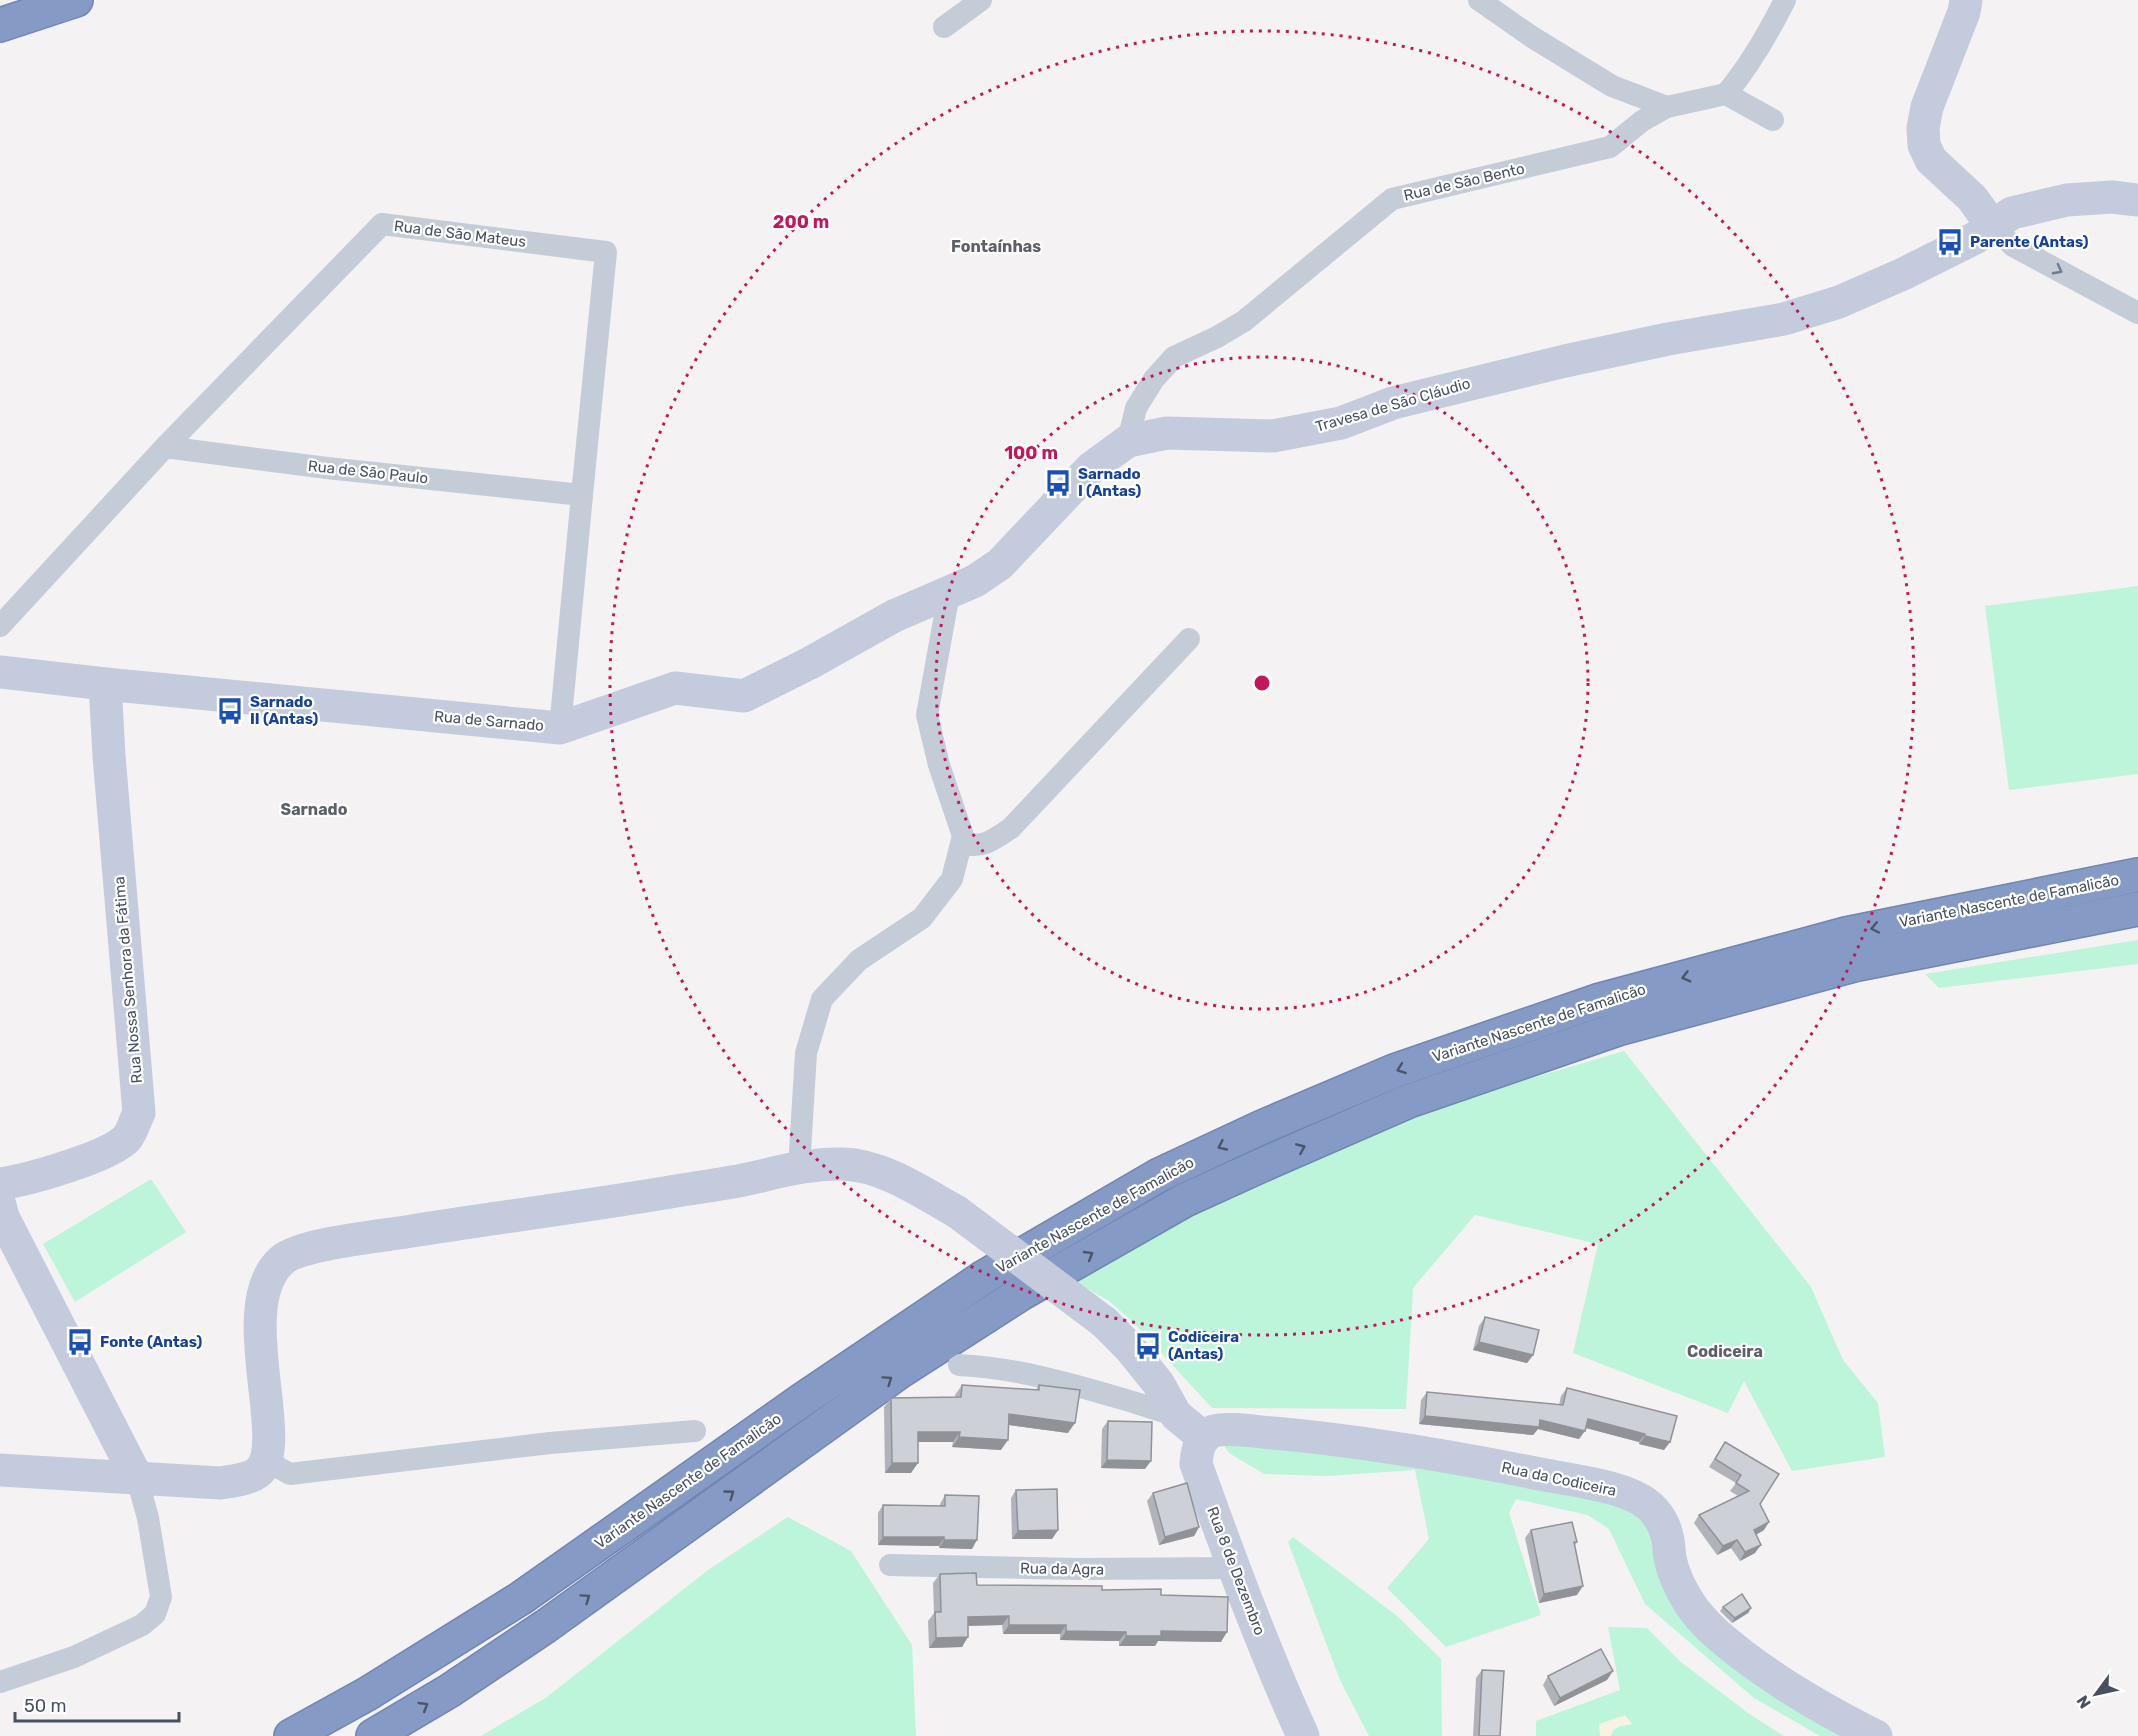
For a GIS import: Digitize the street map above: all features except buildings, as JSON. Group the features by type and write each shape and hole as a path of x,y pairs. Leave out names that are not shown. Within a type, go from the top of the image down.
{"highway":[{"path":"0,25 76,0"},
{"name":"Variante Nascente de Famalicão","path":"291,1736 367,1694 521,1598 802,1400 984,1277 1160,1175 1262,1127 1394,1071 1597,1001 1855,932 2138,875"},
{"name":"Variante Nascente de Famalicão","path":"373,1736 449,1691 546,1626 902,1370 1022,1293 1185,1200 1409,1101 1618,1029 1858,964 2138,909"}],"street":[{"path":"944,27 981,0"},
{"path":"1479,0 1532,37 1612,86 1667,107"},
{"path":"1773,120 1726,94 1757,52 1785,0"},
{"path":"1966,0 1956,34 1928,107 1923,128 1924,145 1931,160 1972,198 1993,226 2013,246 2138,313"},
{"name":"Rua de São Bento","path":"1128,441 1136,408 1154,379 1174,357 1244,321 1392,199 1610,147 1642,121 1667,107 1726,94"},
{"name":"Travesa de São Cláudio","path":"949,593 975,581 1000,564 1091,468 1128,441 1167,433 1273,436 1341,423 1393,403 1565,361 1668,339 1784,319 1839,302 1954,249 2012,213 2067,201 2112,196 2138,200"},
{"name":"Rua de São Mateus","path":"165,447 382,224 606,252 582,495"},
{"path":"0,626 165,447"},
{"name":"Rua de São Paulo","path":"165,447 582,495"},
{"path":"560,728 582,495"},
{"path":"799,1168 806,1053 822,999 859,960 922,918 952,879 961,845 963,836 939,765 927,715 949,593"},
{"name":"Rua de Sarnado","path":"0,672 560,728 675,688 744,696 810,663 894,616 949,593"},
{"path":"961,845 988,844 1011,828 1189,639"},
{"name":"Rua Nossa Senhora da Fátima","path":"0,1184 19,1181 106,1153 127,1138 138,1113 105,684"},
{"path":"0,1470 220,1483 241,1479 258,1472 265,1460 269,1441 259,1325 264,1289 270,1273 283,1259 319,1246 623,1200 799,1168 844,1164 878,1171 909,1184 957,1212 1104,1322 1129,1347 1158,1383 1176,1415 1204,1438"},
{"path":"0,1205 3,1217 137,1478 147,1518 161,1597 155,1614 142,1625 74,1658 0,1682"},
{"path":"959,1365 1023,1372 1121,1399 1155,1411 1176,1415"},
{"name":"Rua da Codiceira","path":"1204,1438 1213,1431 1237,1430 1318,1437 1414,1450 1588,1483 1620,1491 1641,1500 1657,1513 1667,1535 1670,1559 1678,1582 1690,1605 1715,1634 1771,1676 1829,1713 1876,1736"},
{"path":"265,1460 290,1474 550,1443 695,1431"},
{"name":"Rua 8 de Dezembro","path":"1204,1438 1197,1449 1196,1464 1234,1568 1284,1695 1303,1736"},
{"name":"Rua da Agra","path":"890,1566 1080,1569 1234,1568"}],"green space":[{"path":"2138,586 2138,774 2009,790 1985,606"},
{"path":"2138,940 2138,964 1939,988 1925,974"},
{"path":"1624,1051 1811,1287 1843,1360 1878,1403 1885,1457 1792,1471 1744,1381 1728,1413 1573,1353 1598,1244 1475,1215 1413,1288 1406,1409 1212,1408 1132,1321 1109,1301 1072,1280 1133,1243 1359,1138 1508,1085"},
{"path":"151,1179 186,1232 75,1302 43,1244"},
{"path":"1224,1445 1318,1449 1615,1504 1637,1515 1653,1531 1668,1586 1852,1736 1820,1736 1754,1698 1645,1604 1609,1529 1588,1515 1516,1499 1509,1513 1541,1615 1446,1647 1387,1588 1429,1539 1415,1470 1327,1476 1264,1474 1229,1453"},
{"path":"788,1517 851,1551 912,1645 916,1736 481,1736 547,1697 708,1570"},
{"path":"1293,1537 1397,1616 1441,1659 1442,1736 1369,1736 1340,1680 1288,1542"},
{"path":"1608,1627 1647,1628 1681,1662 1748,1713 1784,1736 1611,1736 1613,1730 1620,1726 1632,1724 1600,1724 1600,1736 1536,1736 1536,1721 1620,1690"}],"sand":[{"path":"1625,1715 1632,1724 1613,1730 1611,1736 1600,1736 1599,1724"}],"place":[{"name":"Parente (Antas)","path":"1950,242"},
{"name":"Sarnado I (Antas)","path":"1058,483"},
{"name":"Sarnado II (Antas)","path":"230,711"},
{"name":"Fonte (Antas)","path":"80,1342"},
{"name":"Codiceira (Antas)","path":"1148,1346"}],"district":[{"name":"Fontaínhas","path":"996,246"},
{"name":"Sarnado","path":"314,809"},
{"name":"Codiceira","path":"1725,1351"}]}
